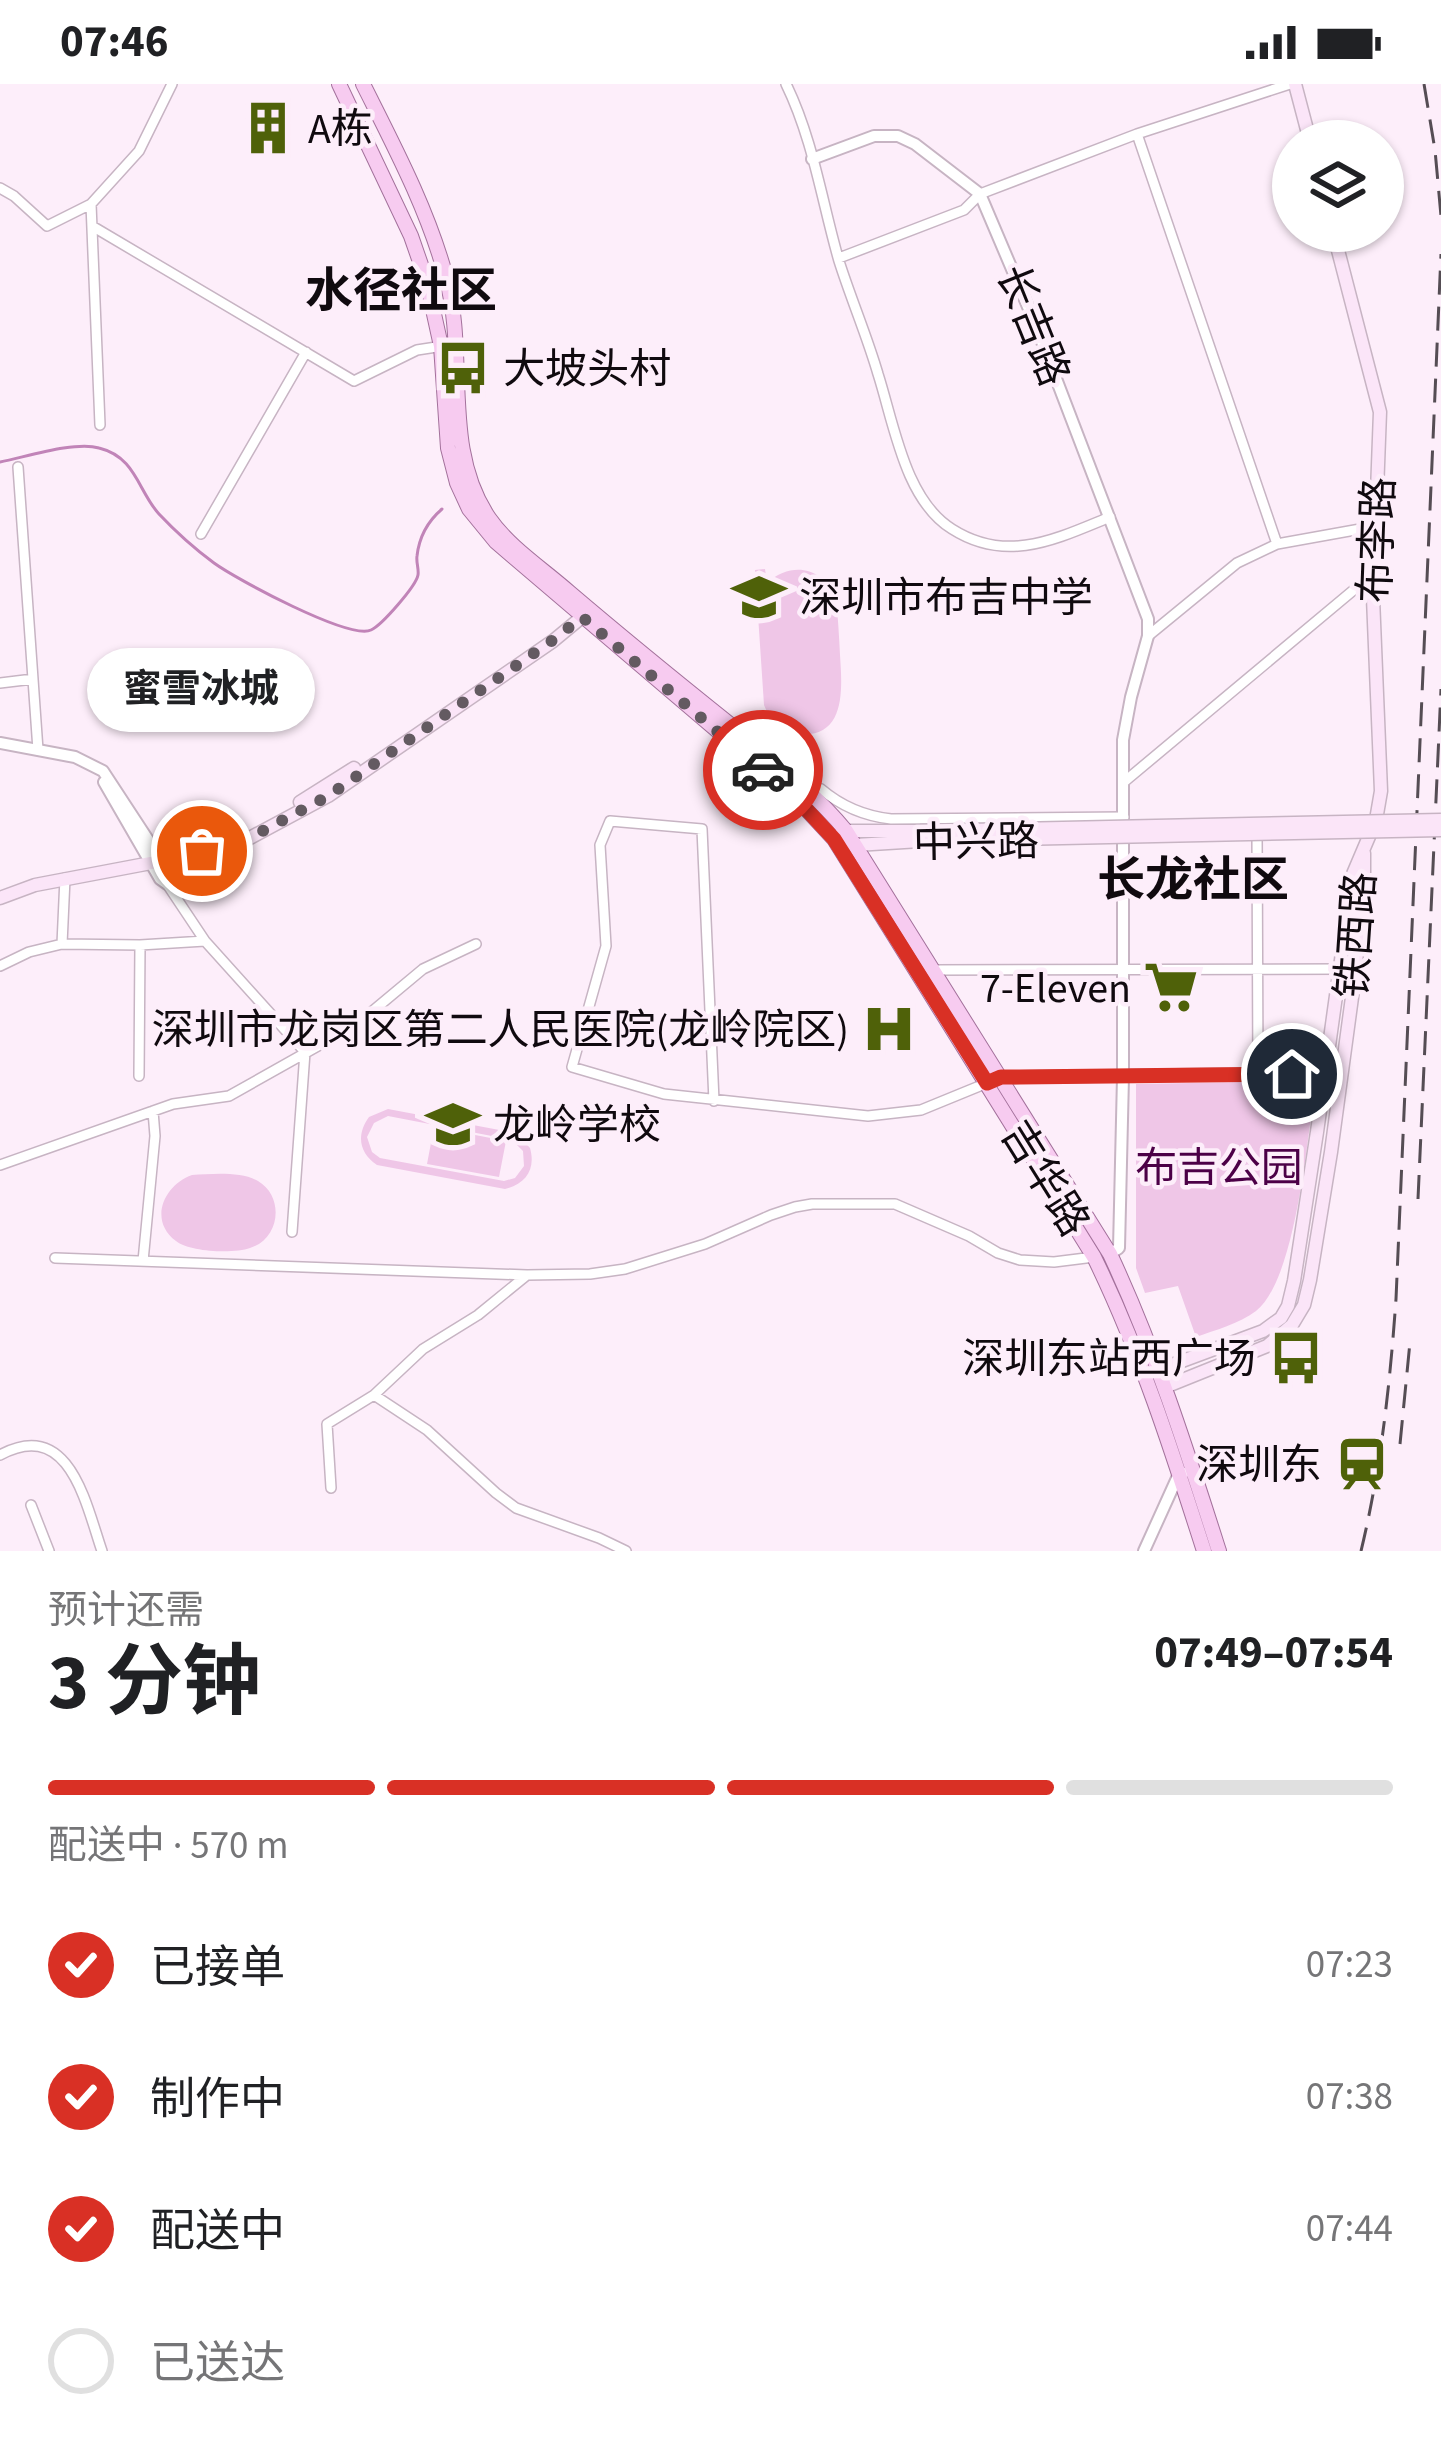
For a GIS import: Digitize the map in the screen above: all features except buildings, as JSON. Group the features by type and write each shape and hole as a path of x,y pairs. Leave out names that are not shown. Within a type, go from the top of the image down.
{"main road":[{"name":"吉华路","path":"339,84 411,236 448,346"},
{"name":"吉华路","path":"364,84 427,219 448,280 448,448 469,509 496,542 814,796 934,970 994,1080"},
{"path":"1293,84 1304,120"},
{"name":"布李路","path":"1338,252 1380,412 1374,573 1381,791 1364,851"},
{"name":"吉华路","path":"582,612 845,838 1134,1305 1165,1388 1204,1551"},
{"path":"0,895 154,859 265,824 411,732 582,612"},
{"name":"中兴路","path":"845,838 1441,820"},
{"name":"中兴路","path":"920,836 1441,830"},
{"name":"铁西路","path":"1165,1388 1267,1346 1285,1333 1304,1305 1328,1170 1346,989 1341,969 1353,874 1364,851"},
{"name":"铁西路","path":"1159,1370 1263,1330 1285,1312 1364,886 1364,851"},
{"path":"0,895 34,879 154,859"},
{"name":"吉华路","path":"1102,1256 1147,1380 1220,1551"}],"street":[{"path":"0,188 47,226 91,204 139,151 172,84"},
{"path":"786,84 913,484 928,509 950,529 999,547 1034,546 1109,517"},
{"path":"839,259 964,210 980,194 1138,134 1293,84"},
{"path":"1138,134 1277,544"},
{"name":"长吉路","path":"812,158 874,136 898,136 980,194 1148,619 1148,636"},
{"path":"91,204 100,425"},
{"path":"92,226 354,381 417,350 448,346"},
{"path":"201,534 306,352"},
{"path":"18,467 38,750"},
{"path":"56,1258 590,1274 625,1269 705,1244 783,1211 848,1203 912,1209 1020,1260 1054,1262 1102,1256 1119,1248 1124,740 1148,636 1238,563 1277,544 1377,526"},
{"path":"1124,782 1374,573"},
{"path":"0,683 33,680"},
{"path":"0,746 94,772 168,877 167,884 205,940 304,1052 292,1232"},
{"path":"0,746 75,757 103,771 154,859"},
{"path":"814,796 820,789 851,809 891,819 1258,832 1374,827"},
{"path":"714,1100 702,829 610,821 600,845 606,946 572,1067 664,1094 714,1100 868,1116 921,1110 994,1080 1326,1073"},
{"path":"1125,826 1374,827"},
{"path":"1258,832 1258,1074"},
{"path":"62,944 65,878"},
{"path":"0,966 28,952 62,944 205,940"},
{"path":"0,1165 173,1103 229,1096 357,1024 423,969 476,944"},
{"path":"139,1076 140,945"},
{"path":"934,970 1341,969"},
{"path":"142,1261 155,1136 153,1111"},
{"path":"331,1488 327,1424 374,1395 422,1349 478,1315 527,1275"},
{"path":"374,1395 427,1430 516,1508 626,1551"},
{"path":"0,1455 32,1446 47,1449 66,1462 75,1474 102,1551"},
{"path":"1144,1551 1185,1472"},
{"path":"31,1505 49,1551"}],"green space":[{"path":"765,569 767,583 796,570 815,574 836,598 841,695 833,720 814,733 781,728 764,705 755,570"},
{"name":"布吉公园","path":"1298,1081 1314,1096 1297,1211 1280,1272 1256,1311 1196,1337 1178,1286 1145,1293 1136,1268 1136,1084"},
{"path":"388,1109 516,1133 530,1148 528,1175 505,1189 377,1165 361,1143 369,1117","holes":["388,1116 512,1140 523,1151 524,1166 515,1178 504,1181 380,1158 372,1152 367,1137 374,1123"]},
{"path":"434,1127 506,1141 499,1177 427,1164"},
{"path":"235,1174 267,1188 275,1207 268,1236 250,1248 234,1251 201,1250 176,1241 163,1223 163,1204 174,1187 192,1175"}],"waterway":[{"path":"0,462 77,447 111,452 129,467 159,514 214,563 292,606 359,631 376,627 411,588 418,575 422,536 442,509"}],"railway":[{"path":"1424,84 1441,216"},
{"path":"1361,1551 1384,1426 1396,1299 1441,254"},
{"path":"1418,1199 1441,689"},
{"path":"1400,1444 1410,1342"}],"way so far":[{"path":"202,851 246,840 328,796 582,617 763,770"}],"place":[{"name":"A栋","path":"268,128"},
{"name":"大坡头村","path":"463,368"},
{"name":"深圳市布吉中学","path":"759,597"},
{"name":"蜜雪冰城","path":"202,851"},
{"name":"7-Eleven","path":"1171,987"},
{"name":"深圳市龙岗区第二人民医院(龙岭院区)","path":"889,1029"},
{"name":"龙岭学校","path":"453,1124"},
{"name":"深圳东站西广场","path":"1296,1358"},
{"name":"深圳东","path":"1362,1464"}],"district":[{"name":"水径社区","path":"401,290"},
{"name":"长龙社区","path":"1193,879"}],"route":[{"path":"763,770 834,839 987,1083 1001,1077 1292,1074"}]}
